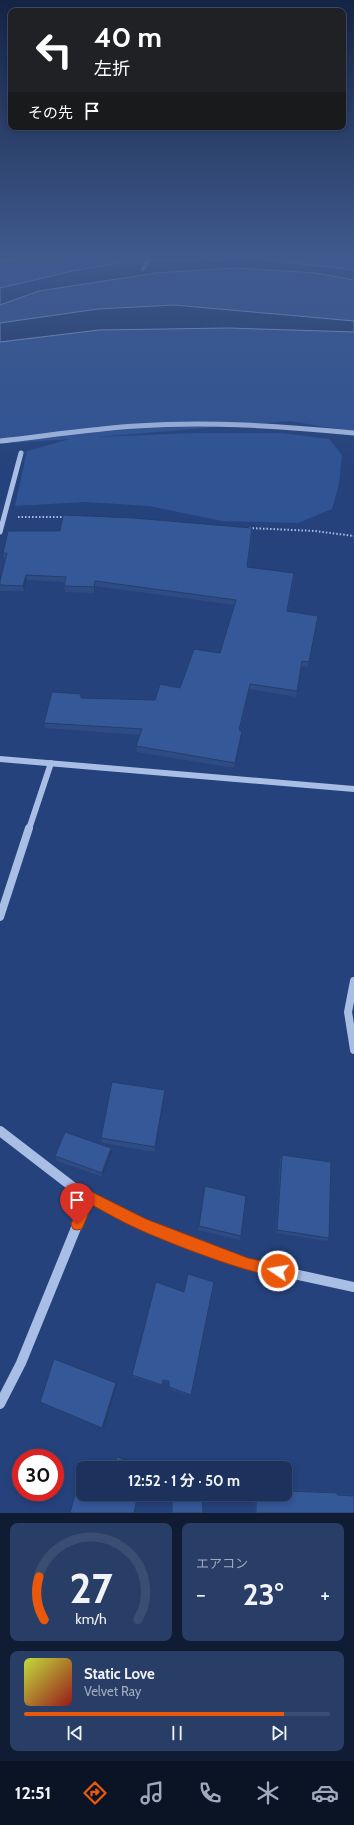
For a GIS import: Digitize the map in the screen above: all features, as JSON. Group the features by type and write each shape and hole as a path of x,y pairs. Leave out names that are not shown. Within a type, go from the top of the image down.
{"street":[{"path":"0,441 97,429 156,425 243,425 354,433"},
{"path":"0,532 21,453"},
{"path":"0,759 354,789"},
{"path":"0,917 51,763"},
{"path":"354,981 348,1012 354,1050"},
{"path":"0,1131 78,1191 143,1225 248,1264 354,1287"},
{"path":"0,1404 21,1363 88,1196"}],"path":[{"path":"5,517 69,517"},
{"path":"248,528 307,530 354,536"}],"shaded area":[{"path":"0,327 354,327 354,432 290,421 97,437 195,433 281,433 329,439 342,455 339,484 332,509 298,523 222,521 149,506 86,502 15,506 27,451 70,439 0,444"},
{"path":"0,327 354,327 354,332 228,328 99,330 0,342"}],"building":[{"path":"63,515 134,518 252,528 247,567 294,573 287,611 318,616 309,662 302,661 297,691 250,684 239,730 242,731 235,763 136,746 142,729 44,723 52,692 81,694 81,698 155,700 160,684 180,688 194,649 220,653 236,600 95,581 94,587 64,586 66,577 26,575 23,586 0,585 7,553 3,553 8,531 60,531"},
{"path":"112,1082 165,1090 155,1147 101,1138"},
{"path":"65,1132 111,1148 102,1173 55,1156"},
{"path":"282,1155 331,1162 329,1238 277,1230"},
{"path":"205,1186 246,1196 241,1236 199,1226"},
{"path":"188,1274 214,1282 191,1395 169,1387 169,1381 163,1380 162,1385 132,1375 156,1282 184,1292"},
{"path":"54,1359 116,1383 102,1428 40,1402"},
{"path":"117,1457 128,1461 116,1461"},
{"path":"76,1490 76,1501 137,1501 134,1513 70,1513"},
{"path":"292,1491 337,1493 337,1495 354,1496 354,1513 256,1513 256,1501 292,1501"},
{"path":"172,1501 202,1501 203,1513 172,1513"}],"route":[{"path":"77,1224 88,1196 143,1225 248,1264 278,1271"}]}
